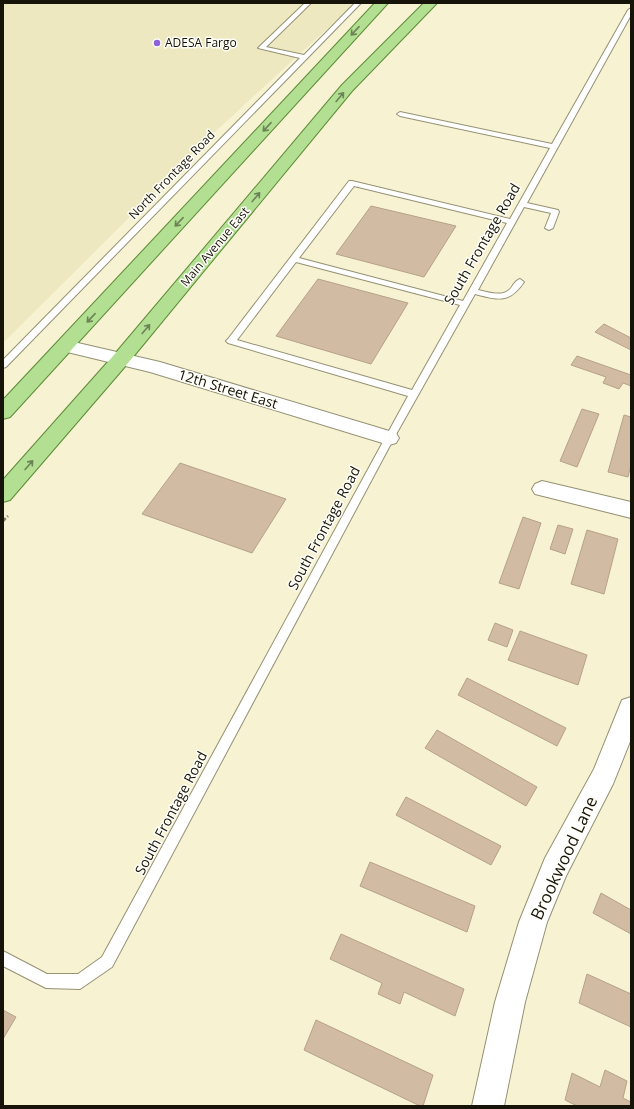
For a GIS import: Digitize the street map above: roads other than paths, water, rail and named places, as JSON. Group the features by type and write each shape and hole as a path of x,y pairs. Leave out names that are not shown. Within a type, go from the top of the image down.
{"main road":[{"path":"3,412 382,3"},
{"name":"Main Avenue East","path":"3,494 121,359 347,88 431,3"}],"street":[{"name":"12th Street East","path":"65,346 152,366 389,438"},
{"path":"542,489 631,510"},
{"name":"Brookwood Lane","path":"488,1106 510,1002 533,922 555,868 604,775 631,708"}],"lane":[{"path":"305,57 261,48 308,3"},
{"name":"North Frontage Road","path":"3,365 358,3"},
{"name":"South Frontage Road","path":"3,958 46,981 80,982 107,962 148,889 389,438 631,10"},
{"path":"400,114 554,147"},
{"path":"414,394 231,341 352,183 512,222"},
{"path":"522,204 555,212 549,228"},
{"path":"294,259 465,304"},
{"path":"472,291 498,297 512,292 520,282"}],"place":[{"name":"ADESA Fargo","path":"157,43"}]}
